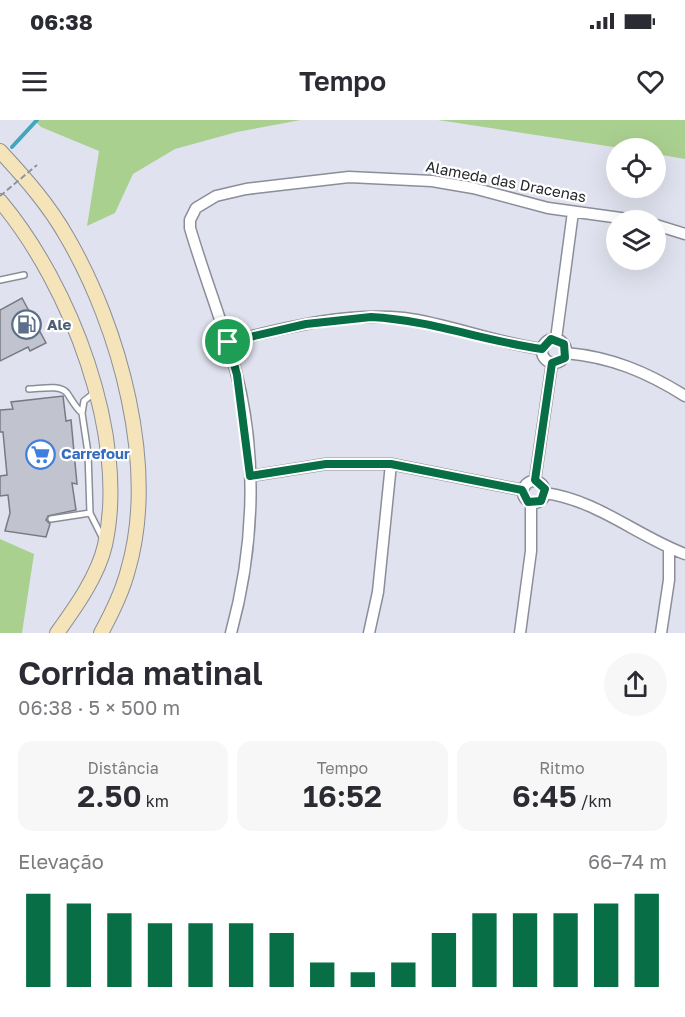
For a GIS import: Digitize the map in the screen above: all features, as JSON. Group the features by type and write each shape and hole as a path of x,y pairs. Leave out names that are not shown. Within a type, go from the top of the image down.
{"main road":[{"path":"0,151 43,200 67,237 104,315 125,388 138,460 135,537 129,570 116,604 101,633"},
{"path":"0,201 43,261 75,325 95,392 107,453 111,500 105,544 99,564 57,633"}],"street":[{"name":"Alameda das Dracenas","path":"228,342 190,228 190,220 196,208 216,196 246,189 339,177 386,176 473,188 573,212 606,216"},
{"path":"556,339 573,212"},
{"path":"666,228 685,234"},
{"path":"231,633 248,549 250,476 237,375 228,342 306,324 371,317 432,324 508,344 542,349"},
{"path":"556,339 564,344 566,353 561,361 552,363 544,358 542,349 547,341 556,339"},
{"path":"566,353 615,361 637,369 685,396"},
{"path":"535,480 552,363"},
{"path":"250,476 326,464 391,464 522,490"},
{"path":"369,633 378,592 391,464"},
{"path":"535,480 543,485 545,493 541,501 531,503 524,499 522,490 526,483 535,480"},
{"path":"545,493 591,505 669,548 685,554"},
{"path":"520,633 531,551 531,503"},
{"path":"661,633 669,580 669,548"}],"lane":[{"path":"0,280 24,275"},
{"path":"29,389 60,388 66,391 74,406 82,412"},
{"path":"95,392 84,401 82,412 88,453 90,513 105,544"},
{"path":"51,519 90,513"}],"path":[{"path":"0,196 37,165"}],"green space":[{"path":"34,120 301,120 237,132 175,149 133,174 115,213 87,226 99,151 41,127"},
{"path":"438,120 685,120 685,159 666,156 666,138 606,138 606,146"},
{"path":"0,539 34,554 22,633 0,633"}],"building":[{"path":"22,298 46,343 30,351 28,347 0,361 0,310"},
{"name":"Carrefour","path":"63,396 66,421 71,420 77,484 72,483 76,510 48,516 46,520 50,524 46,537 5,531 10,513 8,495 0,496 0,476 7,475 3,432 0,432 0,410 13,409 11,402"}],"waterway":[{"path":"12,147 37,120"}],"place":[{"name":"Ale","path":"26,325"},
{"name":"Carrefour","path":"40,454"}],"route":[{"path":"371,317 404,318 508,344 542,349 543,345 551,339 561,341 566,348 566,353 565,358 561,361 552,363 535,480 545,489 544,498 531,503 524,499 522,490 391,464 362,462 326,464 250,476 237,375 228,342 306,324 371,317"}]}
